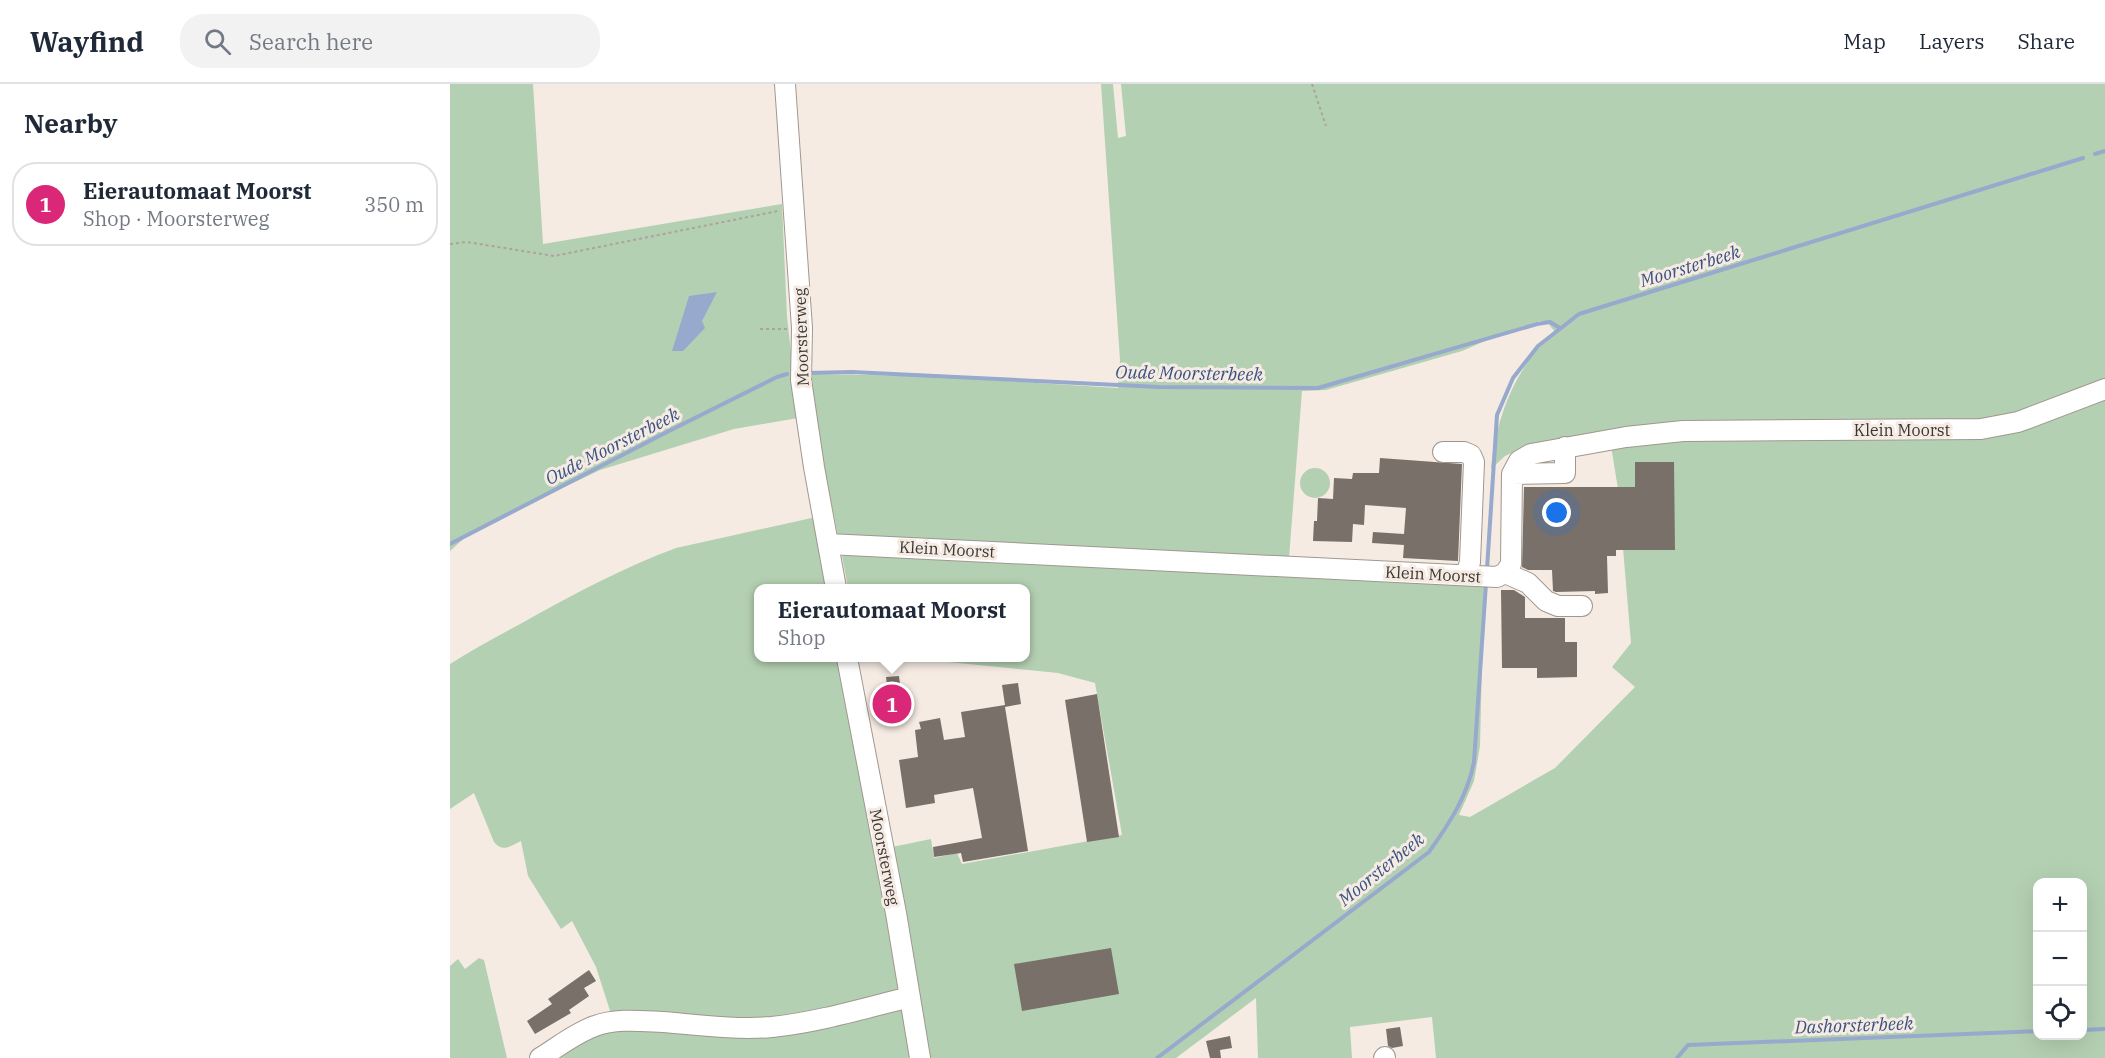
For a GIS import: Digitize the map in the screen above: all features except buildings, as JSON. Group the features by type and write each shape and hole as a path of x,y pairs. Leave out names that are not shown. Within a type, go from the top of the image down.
{"street":[{"name":"Moorsterweg","path":"785,84 801,328 801,380 835,584"},
{"name":"Klein Moorst","path":"828,544 1497,577 1505,573 1511,564 1512,474 1519,461 1531,454 1626,437 1683,431 1981,429 2018,422 2105,389"},
{"path":"1443,452 1464,452 1471,455 1474,462 1470,562 1467,575"},
{"path":"1505,573 1528,582 1546,601 1558,606 1582,606"},
{"name":"Moorsterweg","path":"848,662 896,913 920,1058"},
{"path":"540,1058 581,1032 603,1024 640,1020 723,1027 770,1027 828,1017 910,997"}],"path":[{"path":"1312,84 1326,126"},
{"path":"450,244 467,242 554,256 794,208"},
{"path":"760,329 801,328"}],"green space":[{"path":"450,84 533,84 543,244 782,204 787,316 798,418 734,429 600,470 471,532 450,551"},
{"path":"1101,84 1113,84 1118,138 1126,136 1121,84 2105,84 2105,384 2009,422 1865,425 1520,449 1505,456 1491,469 1497,431 1510,394 1529,361 1555,332 1547,322 1540,321 1508,331 1462,351 1326,390 1302,391 1289,558 839,541 810,396 808,374 925,376 1118,388 1120,360"},
{"path":"2105,394 2105,1058 1436,1058 1432,1017 1350,1027 1352,1058 1258,1058 1256,998 1176,1058 927,1058 892,847 931,839 934,858 957,853 962,864 1122,835 1095,683 1058,673 948,662 1030,662 1030,584 847,584 842,556 899,556 1484,581 1480,746 1474,781 1459,815 1470,817 1555,768 1635,687 1612,667 1631,643 1618,489 1611,446 1637,441 1975,438"},
{"path":"1315,468 1326,472 1330,483 1326,494 1315,498 1304,494 1300,483 1304,472"},
{"path":"816,517 829,584 754,584 754,662 843,662 900,995 788,1020 612,1017 596,967 572,921 561,929 528,876 521,841 504,848 494,842 474,793 450,809 450,664 578,592 676,548"},
{"path":"479,958 484,960 507,1058 450,1058 450,966 458,959 465,969"},
{"path":"901,1004 911,1058 547,1058 600,1027 719,1032"}],"water":[{"path":"717,292 702,321 705,328 683,351 672,351 689,296"}],"waterway":[{"name":"Moorsterbeek","path":"2095,154 2105,151"},
{"name":"Moorsterbeek","path":"1487,569 1497,415 1513,378 1538,346 1579,314 2083,158"},
{"name":"Oude Moorsterbeek","path":"807,373 852,372 1159,387 1318,388 1537,324 1550,322 1560,328"},
{"name":"Oude Moorsterbeek","path":"450,544 667,432 787,374"},
{"name":"Moorsterbeek","path":"1157,1058 1429,852 1436,842 1462,798 1474,762 1486,583"},
{"name":"Dashorsterbeek","path":"2087,1030 2105,1029"},
{"name":"Dashorsterbeek","path":"1677,1058 1688,1045 2033,1031"}],"place":[{"name":"Eierautomaat Moorst","path":"892,704"}]}
